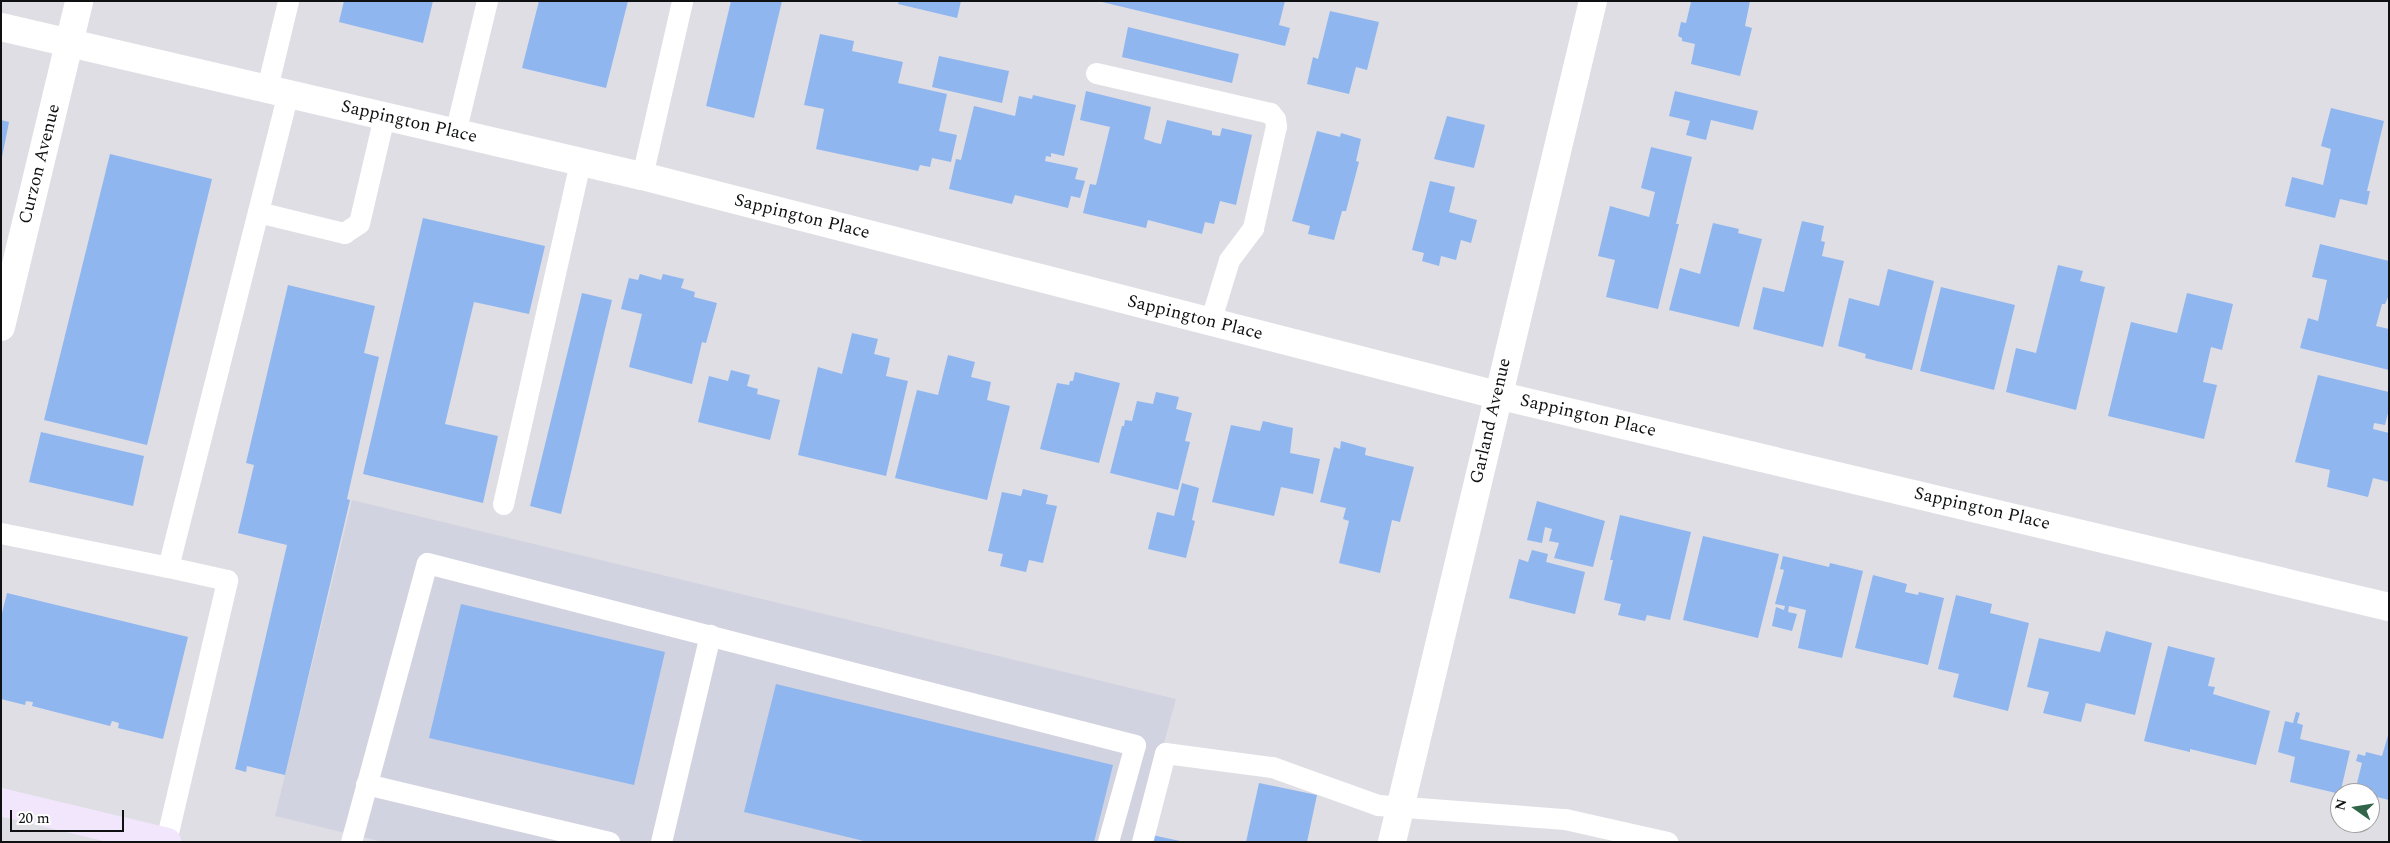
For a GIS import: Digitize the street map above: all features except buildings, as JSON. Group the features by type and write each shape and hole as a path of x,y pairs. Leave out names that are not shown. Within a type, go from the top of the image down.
{"street":[{"name":"Curzon Avenue","path":"1,327 80,1"},
{"name":"Garland Avenue","path":"1392,842 1497,395 1593,1"},
{"name":"Sappington Place","path":"1,27 642,176 1497,395 2389,607"},
{"path":"1,802 167,842"}],"lane":[{"path":"168,567 258,212 277,91 288,1"},
{"path":"455,133 487,1"},
{"path":"642,176 682,1"},
{"path":"1096,73 1270,113 1275,119 1276,126 1253,228 1229,260 1210,322"},
{"path":"258,212 344,233 359,223 384,116"},
{"path":"503,504 580,162"},
{"path":"1,533 227,580 167,842"},
{"path":"351,842 427,563 1135,745 1108,842"},
{"path":"662,842 710,635"},
{"path":"1142,842 1165,753 1272,767 1378,805 1565,819 1668,842"},
{"path":"366,784 609,842"}],"shaded area":[{"path":"352,500 1176,699 1137,842 383,842 275,816"}]}
